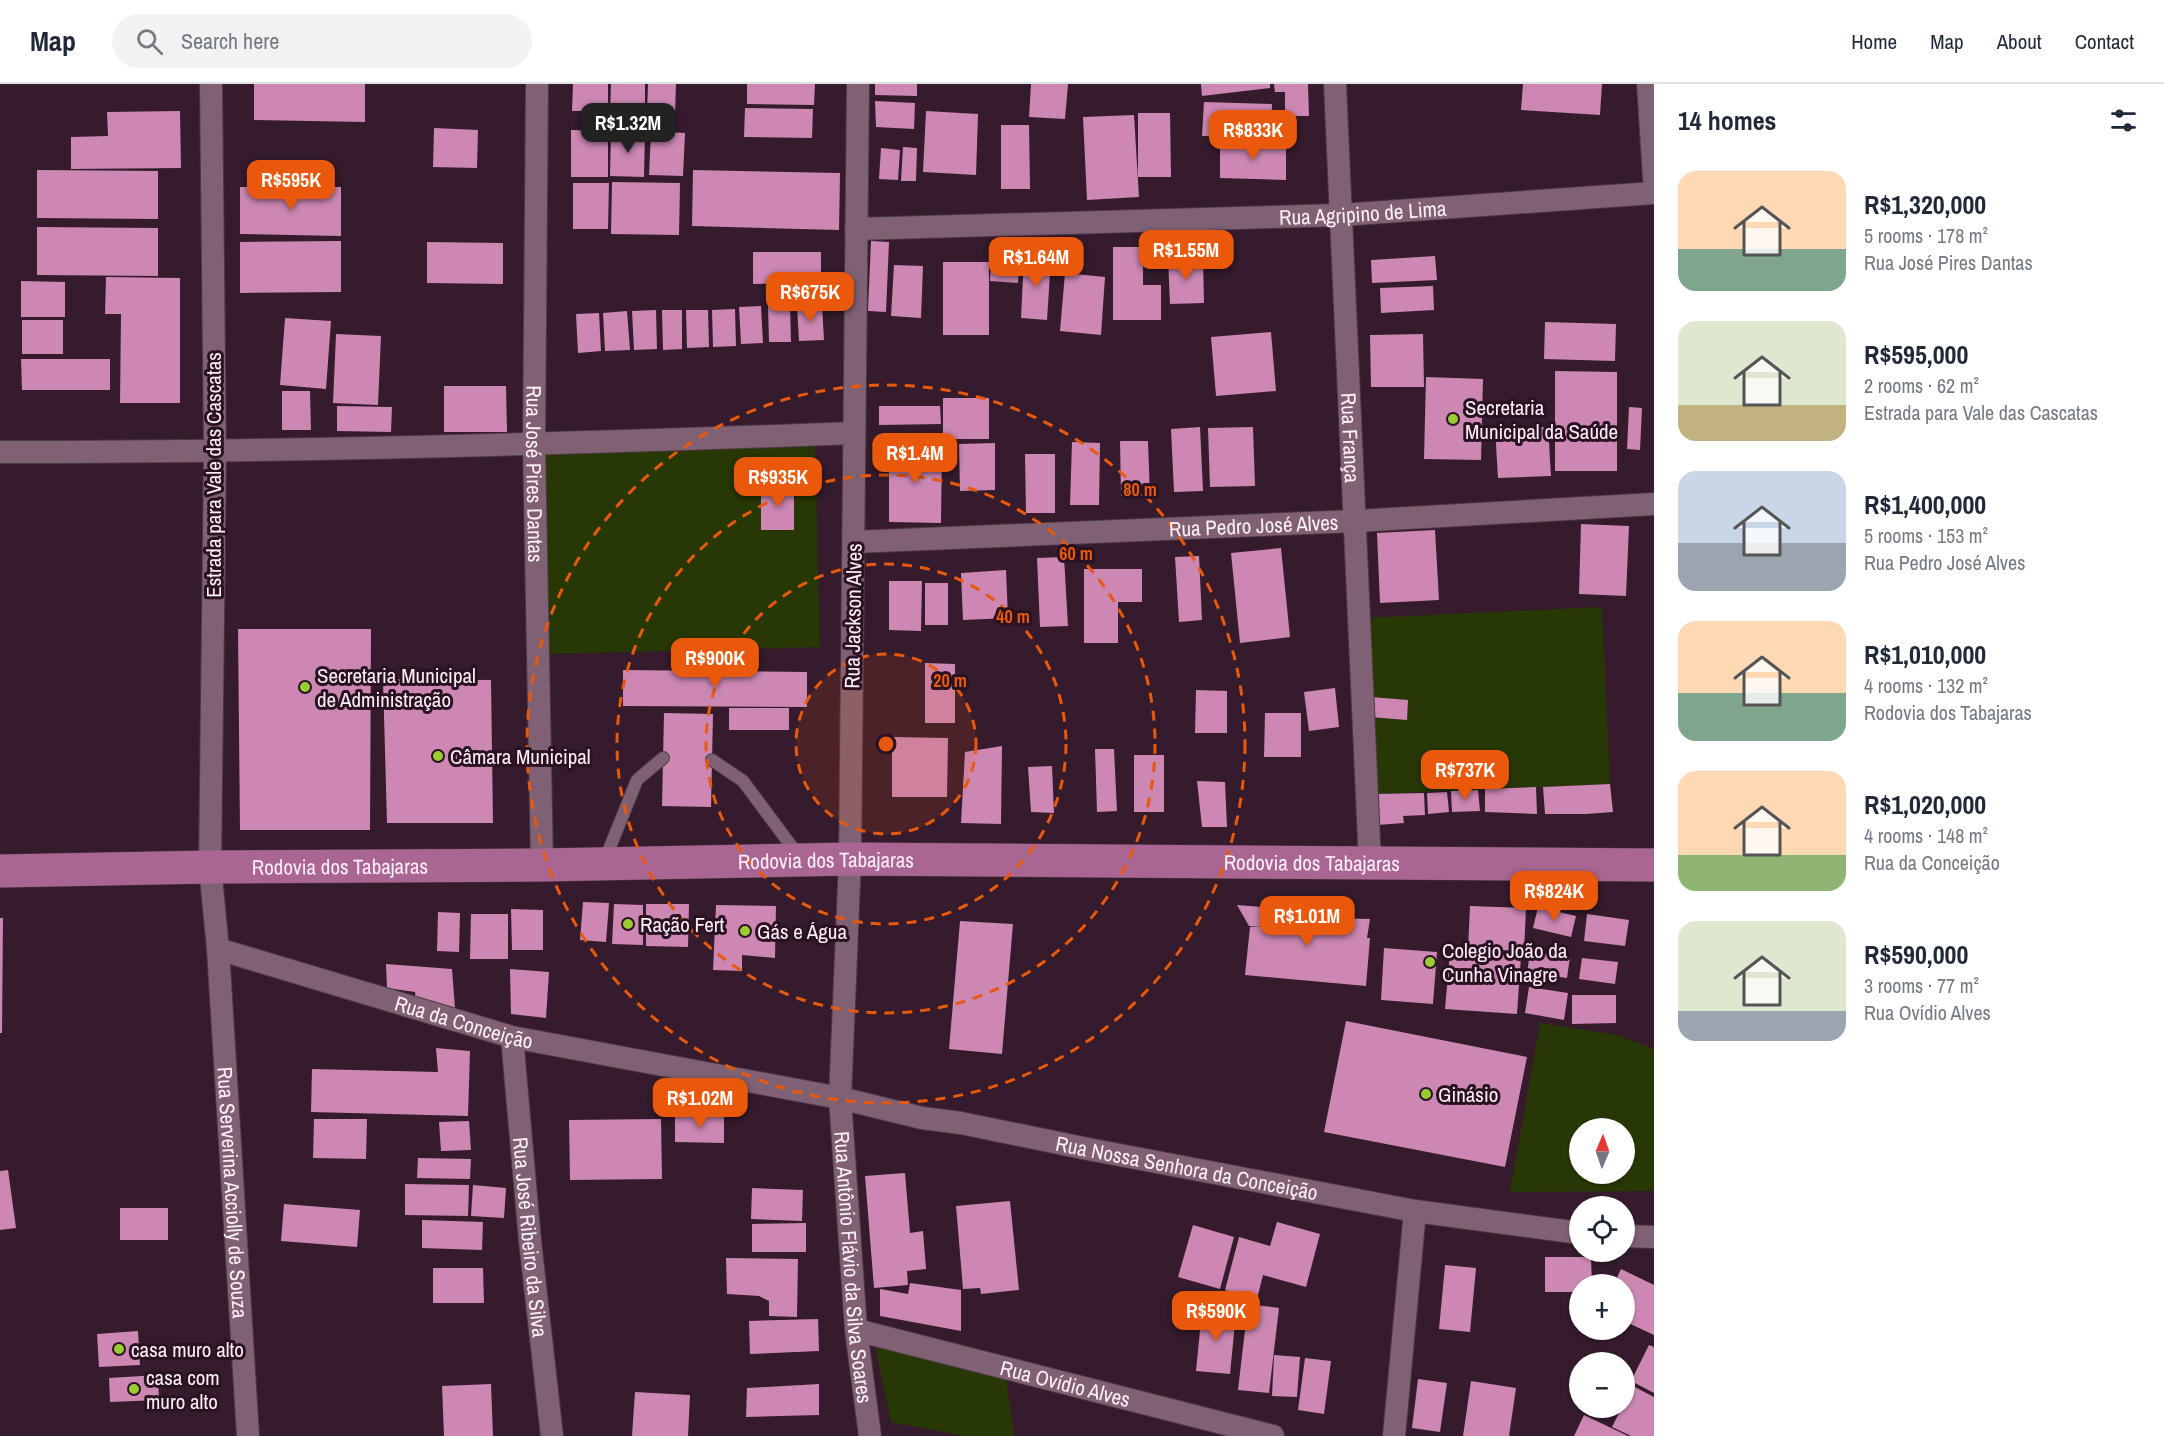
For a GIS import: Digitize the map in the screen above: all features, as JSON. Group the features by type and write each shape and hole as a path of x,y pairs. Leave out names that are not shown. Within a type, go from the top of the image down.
{"main road":[{"name":"Rodovia dos Tabajaras","path":"0,870 542,865 850,859 1654,866"}],"street":[{"name":"Estrada para Vale das Cascatas","path":"210,867 214,452 211,84"},
{"name":"Rua José Pires Dantas","path":"537,84 534,445 542,865"},
{"name":"Rua Jackson Alves","path":"840,1098 850,859 858,84"},
{"name":"Rua França","path":"1335,84 1370,863"},
{"path":"1648,84 1654,178"},
{"name":"Rua Agripino de Lima","path":"856,229 1341,215 1654,194"},
{"path":"0,452 214,452 534,445 854,433"},
{"name":"Rua Pedro José Alves","path":"854,542 1355,521 1654,504"},
{"path":"210,867 218,949"},
{"name":"Rua da Conceição","path":"218,949 512,1037 798,1092"},
{"name":"Rua Serverina Acciolly de Souza","path":"218,949 248,1436"},
{"name":"Rua José Ribeiro da Silva","path":"512,1037 530,1241 552,1436"},
{"name":"Rua Nossa Senhora da Conceição","path":"798,1092 840,1098 922,1118 961,1123 1415,1211 1569,1232"},
{"name":"Rua Antônio Flávio da Silva Soares","path":"840,1098 856,1330 870,1436"},
{"path":"1394,1436 1415,1211"},
{"path":"1635,1236 1654,1237"},
{"name":"Rua Ovídio Alves","path":"856,1330 1273,1436"}],"lane":[{"path":"604,863 637,780 663,758"},
{"path":"712,760 742,781 802,860"}],"green space":[{"path":"815,443 820,647 546,654 542,450"},
{"path":"1602,607 1610,784 1375,794 1367,618"},
{"path":"1540,1023 1617,1035 1654,1049 1654,1191 1510,1192"},
{"path":"874,1340 1005,1371 1014,1436 965,1436 891,1422"}],"building":[{"path":"254,84 365,84 365,122 254,120"},
{"path":"573,84 608,84 608,111 572,111"},
{"path":"611,84 645,84 645,115 610,114"},
{"path":"648,84 676,84 675,115 647,114"},
{"path":"747,84 815,84 814,105 747,104"},
{"path":"875,84 917,84 917,96 875,95"},
{"path":"1031,84 1068,84 1065,119 1029,117"},
{"path":"1201,84 1270,84 1270,88 1202,96"},
{"path":"1274,84 1308,84 1309,116 1285,116 1285,92 1275,92"},
{"path":"1523,84 1602,84 1600,115 1521,110"},
{"path":"875,101 915,103 914,129 876,127"},
{"path":"1204,102 1272,104 1271,138 1202,136"},
{"path":"745,108 813,109 812,138 744,137"},
{"path":"180,111 181,168 71,169 71,137 108,136 107,112"},
{"path":"926,111 978,114 976,175 923,172"},
{"path":"1138,113 1170,113 1171,177 1138,177"},
{"path":"1134,115 1139,197 1087,200 1083,117"},
{"path":"1001,125 1029,125 1030,189 1001,189"},
{"path":"434,128 478,130 477,168 433,167"},
{"path":"571,130 608,131 608,177 571,177"},
{"path":"611,130 645,131 644,177 610,176"},
{"path":"651,131 685,133 683,176 649,175"},
{"path":"1220,142 1286,144 1286,180 1220,178"},
{"path":"903,147 917,148 916,181 901,181"},
{"path":"881,148 900,150 898,180 879,179"},
{"path":"37,170 158,171 158,219 37,218"},
{"path":"693,170 840,173 839,230 692,226"},
{"path":"612,182 680,183 679,235 611,234"},
{"path":"573,183 609,183 608,229 573,229"},
{"path":"240,187 341,187 341,236 240,234"},
{"path":"37,227 158,228 158,276 37,275"},
{"path":"341,241 341,292 240,293 240,242"},
{"path":"871,241 889,242 886,312 868,311"},
{"path":"427,242 503,243 503,284 427,283"},
{"path":"1113,247 1143,247 1143,285 1161,285 1161,320 1113,320"},
{"path":"992,249 1020,250 1018,283 990,281"},
{"path":"753,252 821,252 821,283 753,284"},
{"path":"1024,256 1051,258 1047,320 1021,318"},
{"path":"1435,256 1437,280 1372,283 1371,260"},
{"path":"1168,258 1203,258 1204,303 1170,304"},
{"path":"943,262 989,262 989,335 943,335"},
{"path":"894,265 923,266 921,318 891,316"},
{"path":"1065,273 1105,277 1101,335 1060,331"},
{"path":"106,277 180,278 180,403 120,403 121,314 105,314"},
{"path":"21,281 65,282 65,317 21,317"},
{"path":"1433,286 1434,310 1381,313 1380,288"},
{"path":"790,305 791,342 769,342 768,306"},
{"path":"822,305 824,340 799,341 797,306"},
{"path":"761,306 763,343 741,344 739,307"},
{"path":"735,309 736,346 713,347 712,310"},
{"path":"656,310 657,349 634,350 632,311"},
{"path":"662,310 682,310 682,349 663,350"},
{"path":"686,310 708,310 709,347 687,348"},
{"path":"627,311 630,350 605,351 603,313"},
{"path":"599,313 601,351 578,353 576,314"},
{"path":"285,318 331,321 326,389 280,385"},
{"path":"22,320 63,320 63,354 22,354"},
{"path":"1545,322 1616,324 1615,361 1544,359"},
{"path":"1271,332 1276,391 1216,396 1211,337"},
{"path":"336,334 381,336 378,405 333,403"},
{"path":"1423,334 1424,387 1371,387 1370,335"},
{"path":"21,359 110,359 110,390 22,390"},
{"path":"1555,371 1617,372 1617,471 1555,471"},
{"name":"Secretaria Municipal da Saúde","path":"1426,377 1483,379 1481,460 1424,459"},
{"path":"444,386 506,386 507,432 444,432"},
{"path":"282,391 310,391 311,430 282,430"},
{"path":"943,398 989,398 989,439 943,439"},
{"path":"337,406 392,407 391,432 337,431"},
{"path":"879,406 940,406 941,424 879,425"},
{"path":"1629,407 1642,408 1640,450 1627,449"},
{"path":"1200,427 1203,491 1174,492 1171,429"},
{"path":"1253,427 1255,486 1210,487 1208,428"},
{"path":"1548,427 1551,476 1498,478 1495,429"},
{"path":"1120,441 1148,441 1150,496 1121,496"},
{"path":"1072,442 1100,443 1099,505 1070,505"},
{"path":"995,443 995,490 960,491 959,444"},
{"path":"889,445 942,445 941,523 889,522"},
{"path":"1025,454 1055,454 1055,513 1026,513"},
{"path":"761,486 794,486 794,530 761,530"},
{"path":"1581,524 1629,526 1626,596 1579,594"},
{"path":"1435,530 1439,600 1380,603 1377,533"},
{"path":"1281,548 1290,637 1240,643 1231,553"},
{"path":"1199,556 1202,620 1179,622 1175,557"},
{"path":"1064,557 1068,626 1040,627 1037,558"},
{"path":"1084,569 1142,569 1142,602 1118,602 1118,643 1084,643"},
{"path":"1006,570 1008,618 963,620 961,573"},
{"path":"889,581 922,581 921,631 889,630"},
{"path":"925,583 948,583 948,625 925,625"},
{"name":"Secretaria Municipal de Administração","path":"238,629 371,629 370,830 240,830"},
{"path":"925,663 955,664 955,723 925,723"},
{"path":"623,670 807,672 807,707 623,706"},
{"name":"Câmara Municipal","path":"383,679 491,680 493,823 387,823"},
{"path":"1335,688 1339,727 1309,731 1304,692"},
{"path":"1196,690 1227,691 1227,733 1195,733"},
{"path":"1371,697 1408,700 1407,720 1370,717"},
{"path":"729,708 789,708 789,730 729,730"},
{"path":"664,713 713,714 711,807 662,806"},
{"path":"1265,713 1301,713 1301,757 1264,757"},
{"path":"892,737 948,738 947,797 892,797"},
{"path":"1002,746 1001,824 961,823 965,752"},
{"path":"1095,749 1114,749 1117,811 1097,812"},
{"path":"1134,755 1164,755 1164,812 1134,812"},
{"path":"1052,766 1054,813 1031,812 1028,767"},
{"path":"1197,781 1225,782 1227,827 1202,827"},
{"path":"1610,784 1613,812 1545,814 1543,787"},
{"path":"1536,787 1537,814 1485,812 1485,789"},
{"path":"1478,790 1480,811 1452,812 1451,791"},
{"path":"1447,792 1449,812 1428,814 1427,793"},
{"path":"1424,793 1425,815 1403,816 1404,823 1377,825 1375,794"},
{"path":"583,902 609,903 606,942 580,940"},
{"name":"Ração Fert","path":"614,904 643,905 643,945 612,944"},
{"path":"646,904 689,904 688,947 646,946"},
{"name":"Gás e Água","path":"716,905 776,906 775,958 742,955 742,971 713,970"},
{"path":"1237,905 1287,909 1286,917 1370,919 1367,938 1370,938 1366,986 1245,975 1250,927 1261,927 1249,926"},
{"path":"1470,906 1526,908 1524,951 1468,949"},
{"path":"1538,907 1576,916 1571,937 1533,928"},
{"path":"511,909 543,910 543,950 512,950"},
{"path":"438,912 460,913 459,952 437,951"},
{"path":"471,914 508,914 508,959 470,959"},
{"path":"1587,914 1629,920 1625,946 1584,941"},
{"path":"0,918 3,918 2,1033 0,1033"},
{"path":"960,921 1013,924 1002,1054 949,1049"},
{"path":"1384,948 1437,952 1433,1004 1381,1000"},
{"path":"1450,951 1521,956 1517,1014 1445,1009"},
{"path":"1530,952 1570,957 1567,978 1527,973"},
{"path":"1582,958 1618,962 1615,984 1579,979"},
{"path":"386,964 452,969 455,1008 416,1000 415,992 387,988"},
{"path":"510,969 549,972 546,1018 511,1014"},
{"path":"1529,987 1568,993 1564,1020 1525,1013"},
{"path":"1572,995 1616,995 1616,1023 1572,1024"},
{"name":"Ginásio","path":"1346,1021 1527,1057 1505,1167 1324,1132"},
{"path":"436,1048 470,1051 468,1116 311,1112 312,1069 438,1072"},
{"path":"675,1116 724,1116 724,1143 675,1142"},
{"path":"314,1119 367,1119 366,1159 313,1158"},
{"path":"661,1119 662,1179 570,1180 569,1120"},
{"path":"469,1121 471,1150 441,1151 439,1122"},
{"path":"418,1158 471,1159 470,1179 417,1178"},
{"path":"8,1170 16,1228 0,1230 0,1171"},
{"path":"905,1173 910,1233 923,1231 926,1269 907,1271 908,1285 874,1288 865,1176"},
{"path":"405,1184 469,1185 468,1216 405,1215"},
{"path":"473,1185 506,1188 504,1218 471,1216"},
{"path":"752,1188 803,1190 802,1221 751,1219"},
{"path":"1010,1201 1019,1290 981,1294 980,1288 963,1289 956,1206"},
{"path":"284,1204 360,1210 357,1247 281,1241"},
{"path":"120,1208 168,1208 168,1240 120,1240"},
{"path":"422,1220 483,1222 482,1250 422,1248"},
{"path":"1277,1222 1320,1234 1306,1287 1263,1275 1257,1299 1225,1290 1239,1237 1270,1246"},
{"path":"806,1223 806,1252 752,1252 752,1224"},
{"path":"1193,1225 1234,1237 1220,1289 1178,1277"},
{"path":"1545,1257 1569,1257 1569,1262 1591,1262 1592,1274 1569,1274 1569,1292 1545,1292"},
{"path":"726,1258 798,1259 797,1317 769,1316 769,1301 759,1296 727,1294"},
{"path":"1445,1265 1476,1268 1470,1332 1439,1329"},
{"path":"433,1268 483,1268 484,1303 433,1303"},
{"path":"1621,1269 1631,1274 1619,1274"},
{"path":"1635,1276 1654,1285 1654,1335 1635,1326"},
{"path":"910,1283 961,1290 961,1331 880,1316 880,1289 908,1294"},
{"path":"1248,1304 1279,1308 1269,1393 1238,1390"},
{"path":"1202,1310 1236,1313 1230,1374 1196,1371"},
{"path":"818,1319 819,1351 750,1354 749,1321"},
{"name":"casa muro alto","path":"138,1331 140,1365 99,1367 97,1334"},
{"path":"1649,1345 1654,1347 1654,1393 1635,1383 1635,1373"},
{"path":"1274,1355 1300,1357 1297,1397 1272,1396"},
{"path":"1305,1358 1331,1361 1324,1414 1298,1410"},
{"name":"casa com muro alto","path":"158,1375 159,1400 110,1402 109,1378"},
{"path":"1418,1379 1447,1383 1440,1432 1412,1428"},
{"path":"1471,1381 1516,1388 1509,1436 1463,1436"},
{"path":"491,1384 493,1436 444,1436 442,1386"},
{"path":"819,1384 819,1415 746,1417 747,1388"},
{"path":"1635,1387 1654,1397 1654,1436 1631,1436 1612,1427 1616,1418 1635,1418"},
{"path":"635,1392 690,1395 688,1436 632,1436"},
{"path":"1583,1418 1590,1418 1628,1436 1574,1436"}],"place":[{"name":"Secretaria Municipal da Saúde","path":"1453,419"},
{"name":"Secretaria Municipal de Administração","path":"305,687"},
{"name":"Câmara Municipal","path":"438,756"},
{"name":"Ração Fert","path":"628,924"},
{"name":"Gás e Água","path":"745,931"},
{"name":"Colegio João da Cunha Vinagre","path":"1430,962"},
{"name":"Ginásio","path":"1426,1094"},
{"name":"casa muro alto","path":"119,1349"},
{"name":"casa com muro alto","path":"134,1389"}]}
